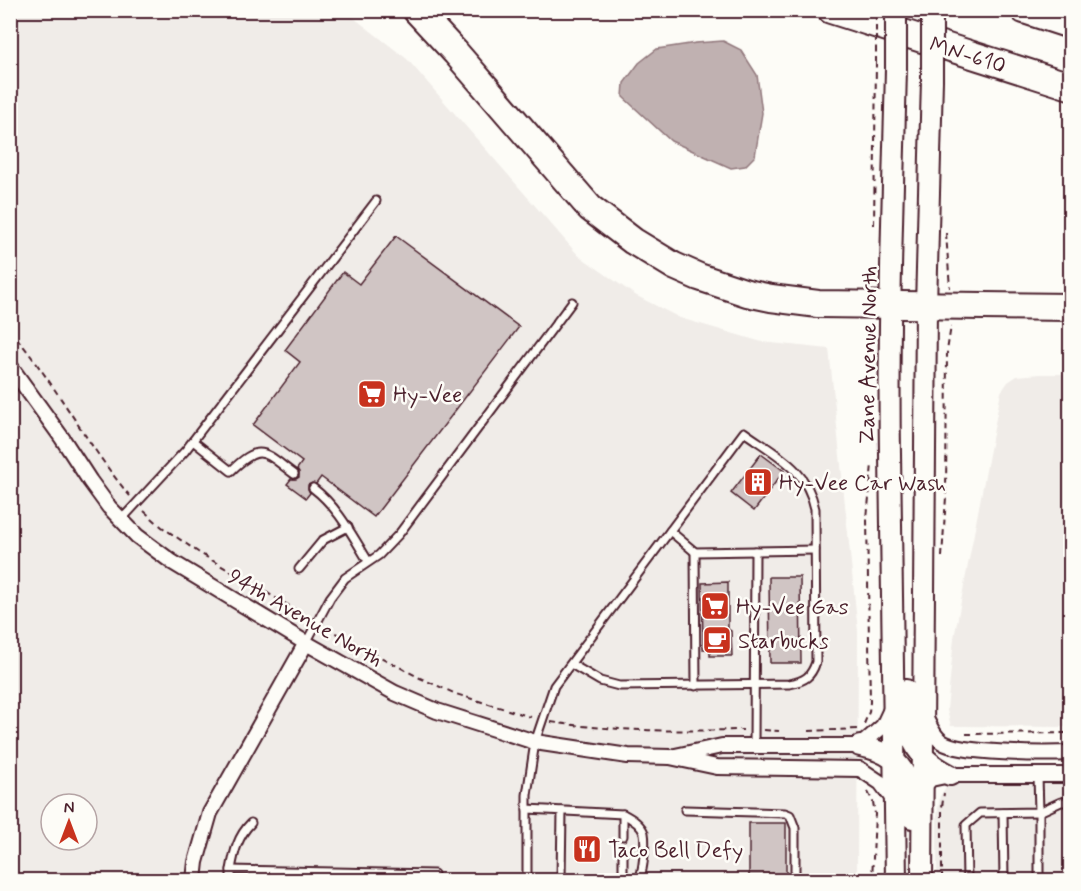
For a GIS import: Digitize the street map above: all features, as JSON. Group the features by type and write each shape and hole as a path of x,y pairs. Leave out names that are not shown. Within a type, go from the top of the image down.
{"highway":[{"path":"416,10 590,208 633,242 690,273 747,293 818,304 1068,308"},
{"name":"MN-610","path":"831,10 1071,86"},
{"path":"1024,10 1071,25"}],"main road":[{"name":"Zane Avenue North","path":"896,10 891,306 881,459 894,702 896,880"},
{"path":"922,880 924,715 938,306 932,10"},
{"path":"881,459 903,589 908,717 911,739 923,759 947,784"},
{"path":"860,737 894,759 903,769 908,783 912,813 911,871 913,880"}],"street":[{"name":"94th Avenue North","path":"10,366 90,481 137,536 172,562 306,643 395,693 437,711 535,742 628,756 670,757 717,767 860,769 882,783 895,802"},
{"path":"194,880 196,862 210,813 306,643"},
{"path":"860,737 883,726 894,702"},
{"path":"924,715 936,737 951,746 1025,753 1071,753"},
{"name":"94th Avenue North","path":"670,757 722,746 754,746 860,737"},
{"path":"923,786 931,779 947,784 1071,775"}],"lane":[{"path":"121,520 193,441 376,201"},
{"path":"306,643 330,598 345,578 379,555 399,534 572,302"},
{"path":"527,880 527,795 535,742 554,686 744,432 795,469 806,480 815,509 816,662 812,673 804,681 789,684 619,686 600,681 571,664"},
{"path":"193,441 231,471 246,456 260,453 271,457 294,474"},
{"path":"313,488 330,504 348,527 368,561"},
{"path":"299,569 323,540 348,527"},
{"path":"670,531 695,552 815,550"},
{"path":"754,746 755,551"},
{"path":"695,552 696,686"},
{"path":"1038,776 1039,880"},
{"path":"967,880 966,825 980,813 1039,812 1061,802 1071,802"},
{"path":"527,809 624,814 635,821 644,833 642,873 639,880"},
{"path":"685,810 723,810 736,813 785,813 790,815 795,828 795,880"},
{"path":"561,880 562,811"},
{"path":"1003,813 1004,880"},
{"path":"623,836 624,814"},
{"path":"231,880 231,870 238,842 251,823"},
{"path":"623,856 623,880"},
{"path":"231,870 434,874 434,880"}],"path":[{"path":"874,226 876,10"},
{"path":"942,558 946,497 947,351 951,327 938,306 945,226"},
{"path":"10,330 42,372 106,467 136,502 162,527 198,552 338,636 456,694 542,720 596,729 656,732 755,729 785,731"},
{"path":"809,731 860,737 869,712 867,519 881,459"},
{"path":"964,734 1071,733"},
{"path":"942,880 942,807 947,784"},
{"path":"861,788 868,792 873,801 875,814 873,880"}],"shaded area":[{"path":"10,11 345,11 407,59 578,255 635,295 680,318 762,342 829,349 858,631 857,880 11,880"},
{"path":"723,41 741,50 757,75 762,113 755,156 745,166 731,168 671,141 623,97 624,83 639,63 657,49"},
{"path":"1070,374 1070,727 951,726 947,710 954,638 1001,392 1008,382 1017,376"},
{"path":"964,780 1070,780 1070,880 937,880 937,816 940,796 946,787"}],"building":[{"name":"Hy-Vee","path":"396,236 519,327 374,517 321,477 316,484 308,485 310,493 306,498 287,484 291,479 299,477 297,469 302,462 253,425 300,362 285,350 343,272 359,284"},
{"name":"Hy-Vee Car Wash","path":"761,454 784,471 754,511 731,493"},
{"name":"Hy-Vee Gas","path":"769,577 800,577 801,663 770,663"},
{"name":"Hy-Vee Gas","path":"728,582 728,629 731,631 732,656 710,656 710,649 703,649 702,583"},
{"path":"749,823 786,823 786,880 749,880"}],"place":[{"name":"Hy-Vee","path":"372,394"},
{"name":"Hy-Vee Car Wash","path":"758,482"},
{"name":"Hy-Vee Gas","path":"715,606"},
{"name":"Starbucks","path":"717,640"},
{"name":"Taco Bell Defy","path":"587,849"}]}
